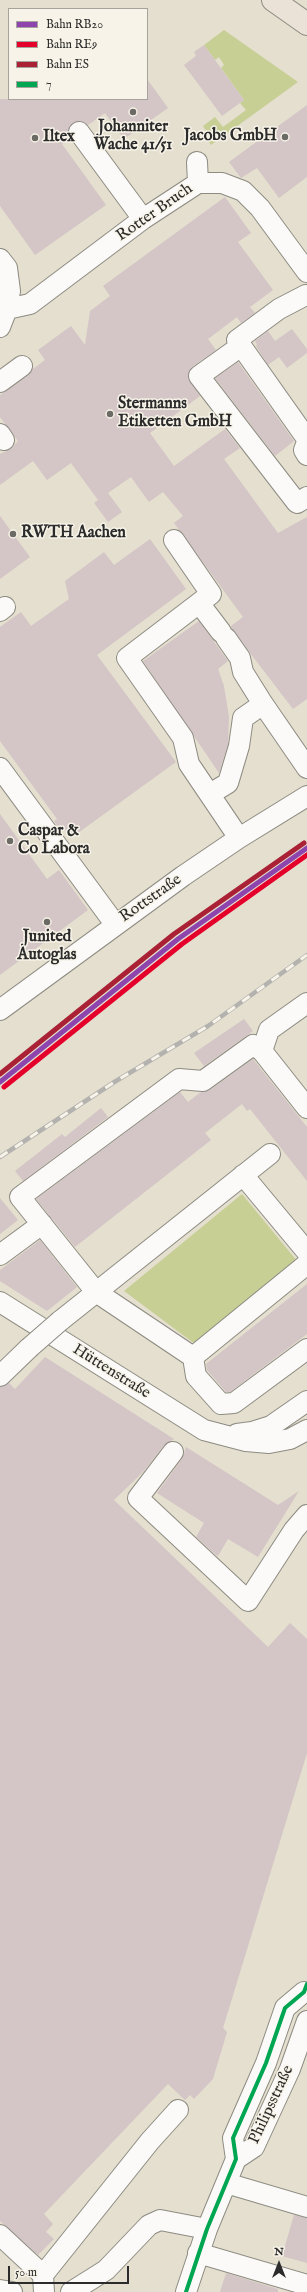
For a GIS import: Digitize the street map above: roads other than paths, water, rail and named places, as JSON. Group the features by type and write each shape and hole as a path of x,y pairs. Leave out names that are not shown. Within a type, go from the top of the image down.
{"main road":[{"path":"273,0 307,24"}],"street":[{"path":"79,132 143,219"},
{"path":"197,162 198,183"},
{"name":"Rotter Bruch","path":"4,318 30,304 143,219 198,183 222,183 243,191 260,208 307,272"},
{"name":"Rotter Bruch","path":"0,259 7,268 10,291 4,318"},
{"path":"307,300 279,309 237,340 307,439"},
{"path":"242,346 199,376 297,504 307,497"},
{"path":"0,382 22,366"},
{"path":"307,442 304,450 307,455"},
{"path":"174,540 211,594 127,658 182,738 189,764 239,838"},
{"path":"199,603 240,658 243,672 307,768"},
{"path":"210,794 228,783 239,746 243,718 263,704"},
{"path":"0,768 115,924"},
{"name":"Rottstraße","path":"0,1010 115,924 239,838 307,796"},
{"path":"262,1052 269,1030 307,1003"},
{"path":"307,1108 262,1052 253,1045 203,1081 180,1079 20,1198 96,1292 193,1357 196,1376 221,1404 234,1403 307,1349"},
{"path":"0,1376 60,1321 270,1154"},
{"path":"243,1175 307,1252"},
{"path":"0,1255 42,1224"},
{"path":"193,1357 307,1264"},
{"name":"Hüttenstraße","path":"0,1302 204,1430 246,1441 269,1443 290,1439 307,1430"},
{"name":"Hüttenstraße","path":"225,1436 252,1432 270,1426 307,1401"},
{"path":"173,1452 138,1498 248,1601 294,1530 307,1515"},
{"name":"Philipsstraße","path":"186,2292 207,2229 236,2159 233,2138 266,2063 285,2008 306,1994"},
{"name":"Philipsstraße","path":"236,2159 254,2147 290,2069 307,2021"},
{"path":"0,2235 44,2284 150,2141 178,2110"},
{"path":"226,2183 307,2207"},
{"path":"71,2292 106,2270 149,2225 160,2220 207,2229"},
{"path":"198,2253 307,2286"},
{"path":"0,2290 12,2292"}],"railway":[{"path":"0,1157 116,1081 208,1026 307,955"}],"rail line":[{"name":"ES","path":"0,1074 174,934 304,843"},
{"name":"RB20","path":"0,1082 178,939 307,848"},
{"name":"RE9","path":"4,1087 182,944 307,855"}],"place":[{"name":"Johanniter Wache 41/51","path":"133,112"},
{"name":"Jacobs GmbH","path":"285,137"},
{"name":"Iltex","path":"35,138"},
{"name":"Stermanns Etiketten GmbH","path":"110,414"},
{"name":"RWTH Aachen","path":"13,534"},
{"name":"Caspar & Co Labora","path":"10,841"},
{"name":"Junited Autoglas","path":"47,922"}]}
